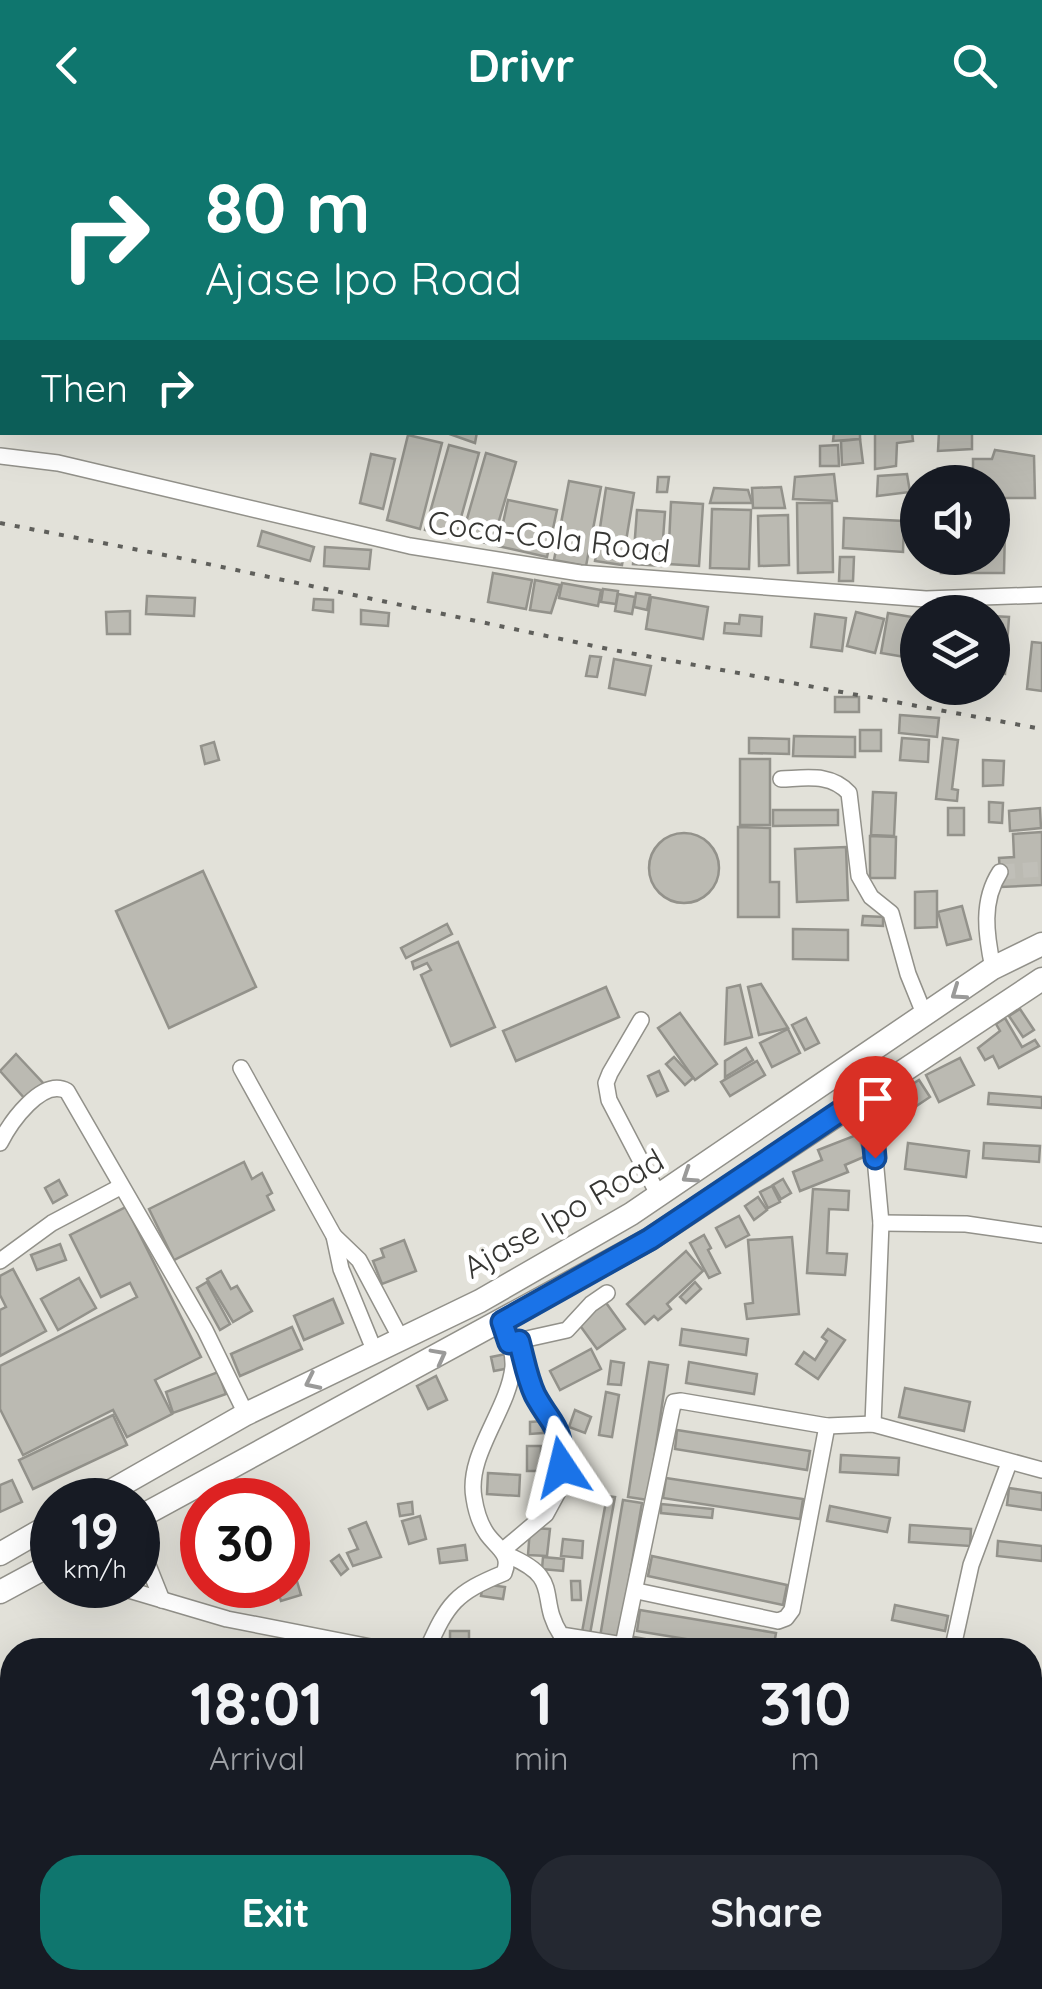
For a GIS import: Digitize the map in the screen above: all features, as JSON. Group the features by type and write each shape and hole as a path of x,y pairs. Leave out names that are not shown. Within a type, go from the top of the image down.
{"highway":[{"name":"Ajase Ipo Road","path":"134,1478 246,1414 480,1301 655,1198 992,968 1042,944"},
{"name":"Ajase Ipo Road","path":"160,1507 510,1335 1042,979"},
{"path":"655,1198 669,1227"},
{"path":"0,1554 30,1537"},
{"path":"0,1592 30,1576"}],"street":[{"name":"Coca-Cola Road","path":"0,456 58,463 410,546 580,573 926,598 1042,596"},
{"path":"781,779 828,779 850,793 859,876 871,897 891,913 925,1016"},
{"path":"992,968 986,936 990,888 1000,872"},
{"path":"641,1020 606,1083 609,1100 655,1198"},
{"path":"240,1068 334,1236 359,1260 400,1340"},
{"path":"0,1143 38,1096 51,1088 67,1091 205,1330 246,1414"},
{"path":"869,1092 881,1223 873,1424"},
{"path":"0,1261 52,1222 120,1187"},
{"path":"881,1223 966,1224 1042,1235"},
{"path":"334,1236 341,1269 374,1352"},
{"path":"510,1335 567,1330 607,1292"},
{"path":"510,1335 510,1381 475,1470 472,1490 476,1511 486,1532 504,1553 530,1565 548,1589 561,1635 580,1638"},
{"path":"432,1638 455,1598 504,1572 504,1553 546,1514 558,1492 562,1439 556,1423 534,1392 510,1335"},
{"path":"625,1638 674,1402 826,1426 873,1424 1042,1470"},
{"path":"637,1591 778,1621 786,1618 792,1610 826,1426"},
{"path":"955,1638 972,1565 1009,1463"},
{"path":"160,1595 162,1600 288,1638"}],"building":[{"path":"408,435 442,443 420,529 387,520"},
{"path":"452,435 476,435 475,443"},
{"path":"834,435 860,435 860,439 833,441"},
{"path":"875,435 912,435 913,441 897,443 896,466 875,469"},
{"path":"939,435 972,435 972,449 938,451"},
{"path":"860,439 863,463 842,465 841,441"},
{"path":"449,445 479,453 455,539 425,530"},
{"path":"838,445 839,466 820,466 820,446"},
{"path":"995,450 1034,456 1035,498 1010,498 1010,465 973,465 973,459 992,459"},
{"path":"486,453 516,462 492,545 462,536"},
{"path":"371,454 395,459 383,509 360,503"},
{"path":"834,474 837,501 793,499 795,477"},
{"path":"900,474 900,493 877,496 878,476"},
{"path":"658,477 669,477 667,492 657,492"},
{"path":"569,481 601,487 586,566 554,560"},
{"path":"781,487 785,508 753,508 752,488"},
{"path":"606,488 634,493 622,565 595,561"},
{"path":"714,488 748,490 752,503 710,503"},
{"path":"508,500 557,510 547,557 498,546"},
{"path":"671,502 703,504 699,566 668,564"},
{"path":"797,503 832,503 833,572 798,573"},
{"path":"712,509 751,510 749,569 710,568"},
{"path":"637,510 665,512 661,566 633,564"},
{"path":"788,515 789,565 759,566 758,516"},
{"path":"844,518 900,521 900,552 843,548"},
{"path":"262,531 314,547 310,561 258,546"},
{"path":"325,547 371,550 369,569 324,566"},
{"path":"840,557 854,557 853,581 839,581"},
{"path":"493,573 532,580 526,609 488,602"},
{"path":"535,580 560,585 551,613 530,610"},
{"path":"562,583 601,590 598,606 559,598"},
{"path":"603,589 618,591 616,604 601,602"},
{"path":"636,593 650,595 647,610 634,607"},
{"path":"618,594 635,597 632,614 615,611"},
{"path":"147,596 195,598 194,616 146,614"},
{"path":"651,597 708,607 703,639 646,629"},
{"path":"314,599 333,600 333,612 313,610"},
{"path":"361,610 389,613 388,626 361,624"},
{"path":"130,611 130,634 107,634 106,612"},
{"path":"856,612 884,619 875,653 847,646"},
{"path":"888,613 900,615 900,656 881,653"},
{"path":"815,614 846,618 842,651 811,647"},
{"path":"740,615 762,617 761,636 724,633 725,623 739,624"},
{"path":"1032,642 1042,643 1042,691 1027,689"},
{"path":"590,656 601,657 597,677 586,676"},
{"path":"614,659 651,666 645,695 609,688"},
{"path":"835,697 859,697 859,712 835,712"},
{"path":"900,715 939,718 937,737 899,733"},
{"path":"860,730 881,730 881,751 860,751"},
{"path":"794,736 855,737 855,757 793,756"},
{"path":"749,738 789,739 789,754 749,753"},
{"path":"902,738 929,740 928,762 900,760"},
{"path":"943,738 958,740 952,789 958,790 957,801 936,799"},
{"path":"214,742 219,760 205,764 201,746"},
{"path":"740,759 770,759 770,825 740,825"},
{"path":"983,760 1004,761 1003,785 983,786"},
{"path":"873,792 896,793 894,836 871,835"},
{"path":"989,802 1003,803 1002,823 989,822"},
{"path":"948,808 964,808 964,835 948,835"},
{"path":"1040,808 1041,828 1010,831 1009,811"},
{"path":"773,810 838,810 838,825 773,826"},
{"path":"738,827 770,828 770,882 779,882 779,917 738,917"},
{"path":"1042,832 1042,885 1001,887 999,858 1014,857 1013,834"},
{"path":"684,833 698,835 709,843 717,854 717,882 709,893 698,901 684,903 670,901 659,893 651,882 649,868 651,854 659,843 670,835"},
{"path":"870,836 896,837 895,878 870,878"},
{"path":"846,847 848,900 797,902 795,849"},
{"path":"203,871 256,987 169,1028 116,911"},
{"path":"937,891 937,927 915,928 915,892"},
{"path":"962,906 971,939 947,945 938,912"},
{"path":"863,916 883,917 883,926 862,925"},
{"path":"447,924 452,934 406,958 401,948"},
{"path":"793,929 848,930 848,960 793,959"},
{"path":"458,942 495,1027 451,1046 421,975 431,970 427,963 414,969 412,962"},
{"path":"761,984 788,1028 759,1035 748,987"},
{"path":"740,985 752,1037 725,1044 727,988"},
{"path":"606,987 619,1017 516,1061 503,1031"},
{"path":"1020,1009 1034,1030 1023,1037 1009,1016"},
{"path":"680,1013 717,1064 695,1080 658,1028"},
{"path":"806,1018 819,1043 805,1050 792,1025"},
{"path":"1005,1018 1022,1047 1035,1040 1039,1046 999,1068 993,1056 985,1060 978,1048 1000,1031 996,1024"},
{"path":"788,1029 800,1053 772,1067 760,1043"},
{"path":"746,1048 753,1060 725,1077 725,1061"},
{"path":"16,1054 44,1084 26,1100 0,1071"},
{"path":"674,1057 693,1078 685,1085 666,1064"},
{"path":"960,1058 974,1085 939,1102 926,1075"},
{"path":"757,1061 765,1075 730,1096 721,1082"},
{"path":"659,1071 668,1091 657,1096 648,1076"},
{"path":"919,1080 930,1097 900,1117 889,1099"},
{"path":"989,1093 1042,1097 1042,1108 988,1104"},
{"path":"864,1132 868,1141 861,1144 866,1156 845,1165 848,1172 800,1191 793,1172 822,1160 818,1150"},
{"path":"908,1143 969,1151 966,1177 905,1169"},
{"path":"984,1143 1040,1146 1039,1162 983,1158"},
{"path":"244,1162 252,1179 262,1173 272,1193 267,1196 274,1210 174,1260 149,1209"},
{"path":"783,1179 791,1193 781,1199 773,1185"},
{"path":"59,1180 67,1195 53,1203 45,1188"},
{"path":"772,1186 780,1202 768,1208 760,1192"},
{"path":"813,1189 849,1191 848,1210 829,1209 827,1253 847,1254 845,1275 807,1273"},
{"path":"758,1197 767,1210 754,1220 745,1206"},
{"path":"126,1207 201,1357 155,1380 172,1414 127,1437 113,1410 23,1455 0,1409 0,1366 137,1297 130,1283 101,1297 70,1235"},
{"path":"739,1216 749,1235 726,1247 716,1228"},
{"path":"704,1235 720,1273 709,1278 690,1243"},
{"path":"792,1237 799,1314 747,1319 745,1304 753,1303 748,1240"},
{"path":"404,1240 416,1271 382,1284 373,1261 384,1257 381,1249"},
{"path":"60,1244 66,1260 37,1270 31,1255"},
{"path":"686,1251 703,1271 667,1304 671,1309 658,1320 654,1316 645,1324 627,1304"},
{"path":"13,1269 46,1331 0,1356 0,1310 6,1307 0,1295 0,1276"},
{"path":"221,1271 231,1289 237,1286 252,1311 233,1322 207,1279"},
{"path":"79,1278 96,1308 58,1330 41,1299"},
{"path":"207,1282 230,1324 220,1330 197,1288"},
{"path":"695,1282 701,1289 686,1303 680,1297"},
{"path":"333,1299 343,1323 304,1340 294,1316"},
{"path":"604,1300 625,1329 597,1349 576,1320"},
{"path":"292,1327 302,1349 240,1376 231,1354"},
{"path":"682,1329 748,1339 746,1355 680,1345"},
{"path":"828,1329 845,1340 818,1379 796,1364 804,1352 815,1360 827,1341 822,1337"},
{"path":"591,1349 601,1369 560,1390 550,1371"},
{"path":"506,1354 510,1368 494,1371 491,1357"},
{"path":"611,1361 624,1363 621,1385 608,1384"},
{"path":"649,1362 668,1365 648,1500 628,1497"},
{"path":"689,1362 757,1374 754,1394 686,1383"},
{"path":"218,1372 226,1394 173,1413 166,1392"},
{"path":"436,1376 447,1400 428,1409 417,1386"},
{"path":"905,1388 970,1402 964,1431 899,1417"},
{"path":"606,1392 619,1395 612,1437 599,1435"},
{"path":"575,1410 591,1417 585,1433 569,1427"},
{"path":"113,1415 127,1445 56,1478 30,1478 30,1483 19,1460"},
{"path":"543,1421 543,1433 530,1434 530,1422"},
{"path":"677,1430 810,1451 807,1470 675,1449"},
{"path":"527,1446 541,1446 541,1471 527,1471"},
{"path":"841,1455 899,1458 898,1475 840,1472"},
{"path":"488,1473 520,1475 519,1496 487,1494"},
{"path":"666,1478 803,1499 800,1519 663,1498"},
{"path":"12,1480 22,1502 0,1512 0,1485"},
{"path":"1009,1488 1042,1493 1042,1510 1007,1505"},
{"path":"607,1496 615,1497 590,1634 582,1632"},
{"path":"623,1500 642,1503 619,1638 600,1637"},
{"path":"412,1502 413,1514 400,1516 398,1504"},
{"path":"661,1504 713,1509 712,1518 661,1513"},
{"path":"830,1506 890,1518 887,1532 827,1521"},
{"path":"420,1516 426,1539 409,1544 402,1521"},
{"path":"366,1522 381,1557 353,1566 347,1553 358,1549 349,1529"},
{"path":"910,1525 971,1529 970,1546 909,1542"},
{"path":"530,1528 550,1529 547,1556 528,1555"},
{"path":"563,1539 583,1541 582,1558 561,1556"},
{"path":"998,1541 1042,1546 1042,1561 997,1556"},
{"path":"465,1545 467,1560 440,1563 438,1549"},
{"path":"339,1555 348,1569 341,1575 331,1561"},
{"path":"652,1556 787,1585 783,1605 648,1576"},
{"path":"543,1557 564,1559 563,1571 542,1569"},
{"path":"571,1581 580,1581 581,1600 572,1600"},
{"path":"483,1584 505,1587 503,1599 481,1596"},
{"path":"895,1605 948,1616 945,1631 892,1620"},
{"path":"640,1610 776,1633 775,1638 680,1638 637,1631"},
{"path":"450,1631 469,1631 469,1638 450,1638"}],"tunnel":[{"path":"1000,872 1042,869"}],"railway":[{"path":"0,523 608,649 1042,729"}],"route":[{"path":"562,1467 562,1439 556,1423 534,1392 519,1341 509,1343 502,1322 650,1239 869,1092 875,1158"}]}
